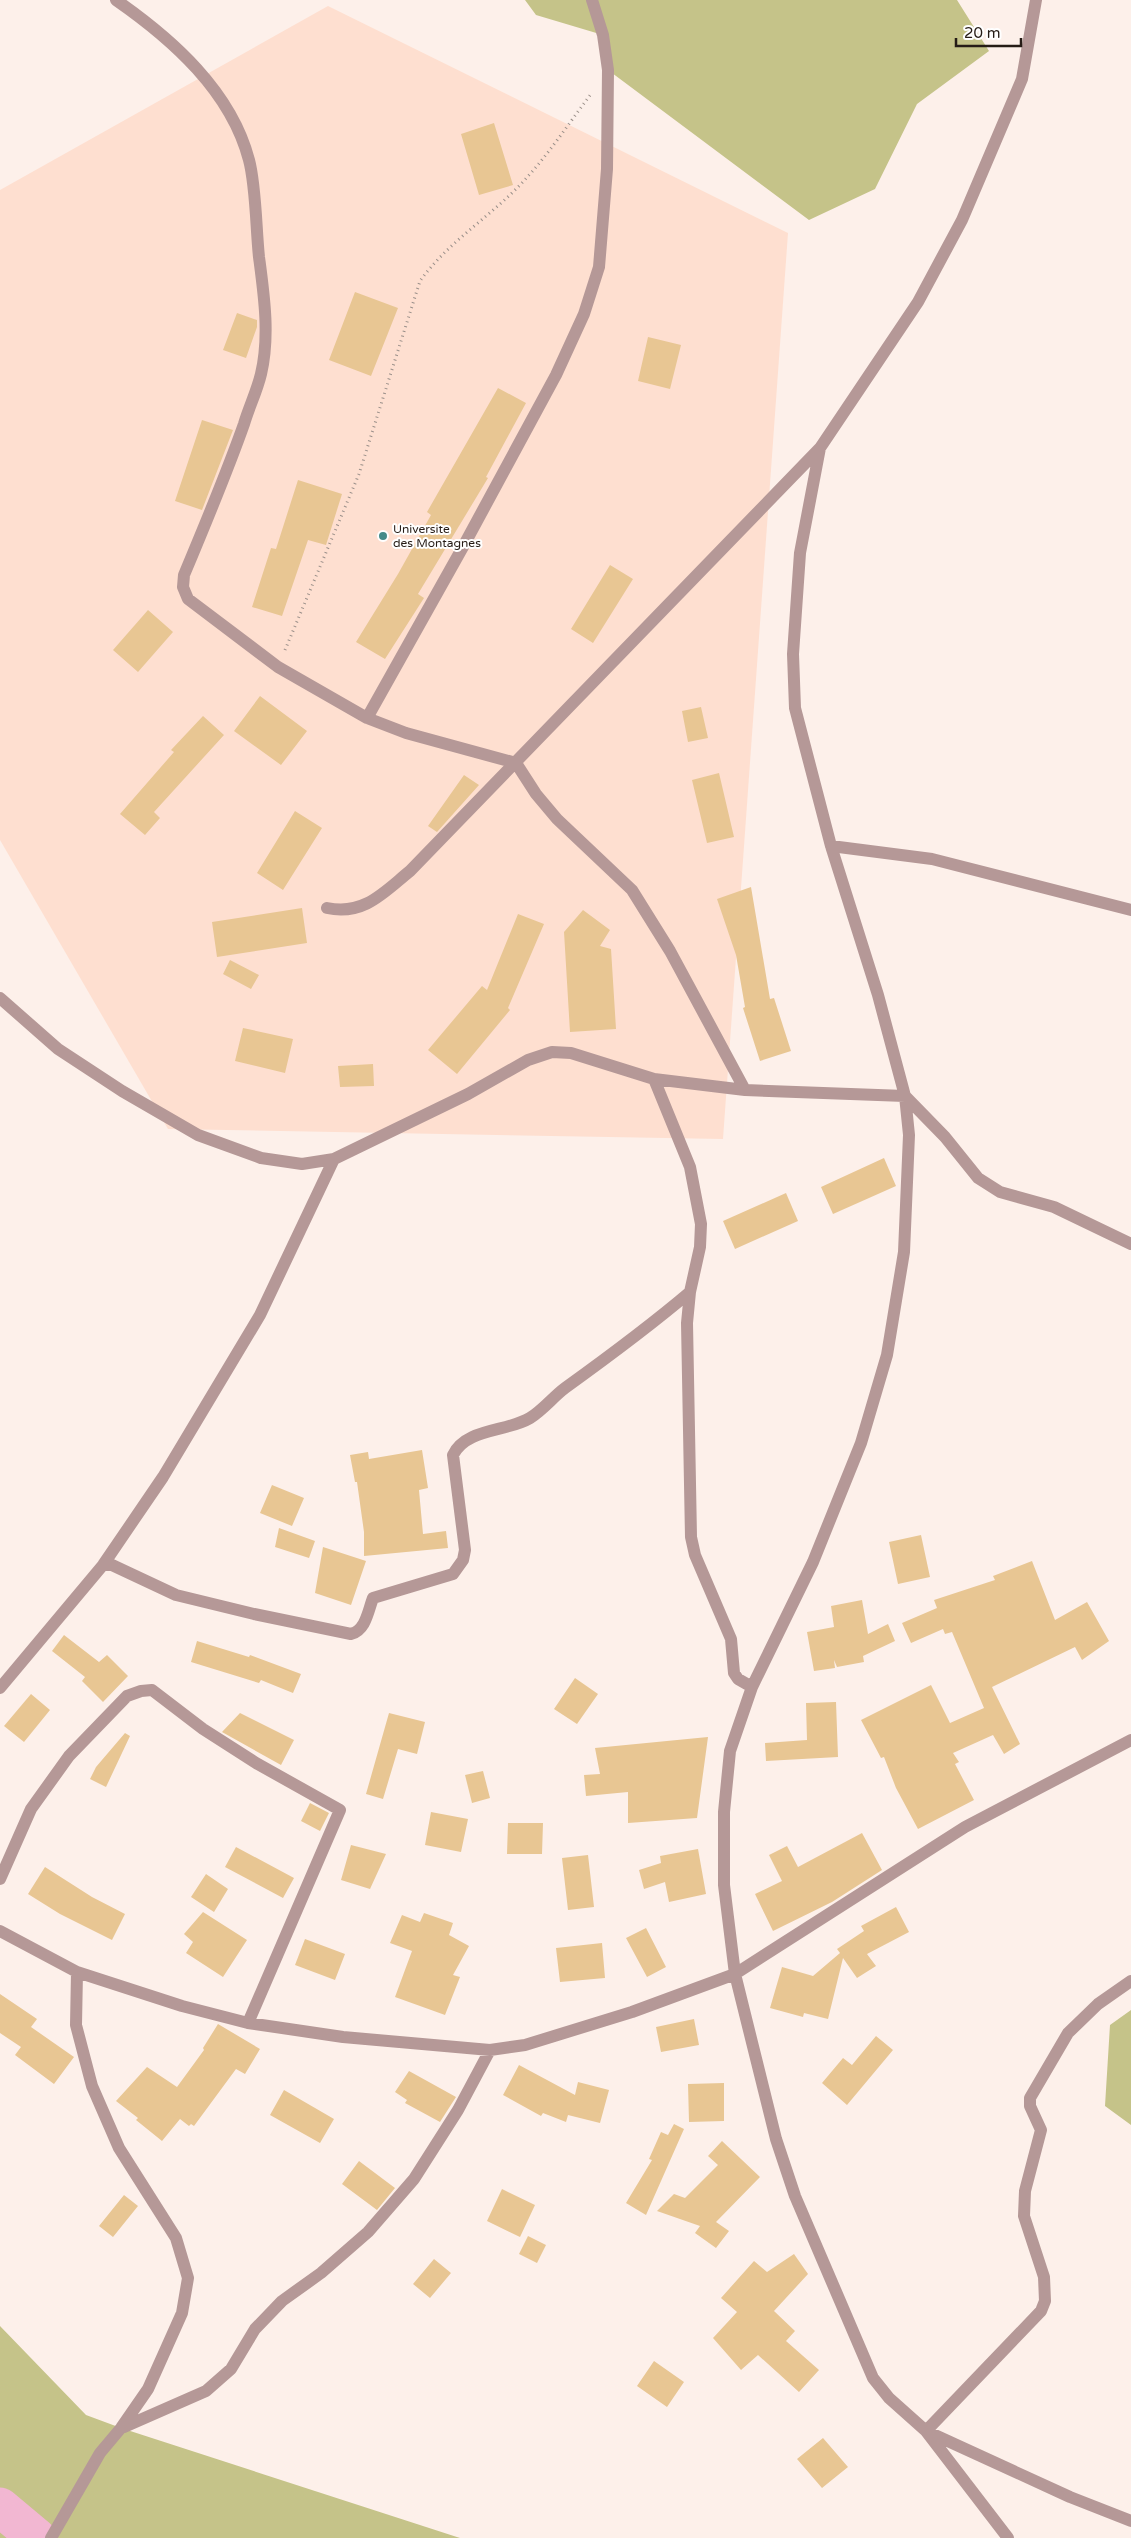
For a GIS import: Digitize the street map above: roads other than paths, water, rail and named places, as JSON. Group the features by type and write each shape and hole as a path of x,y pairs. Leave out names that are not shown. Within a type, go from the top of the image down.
{"street":[{"path":"116,0 144,20 192,63 213,89 237,128 249,160 265,312 261,374 224,481 184,575 184,587 188,599 278,667 367,718 406,733 516,763 536,794 557,819 632,890 670,951 745,1090"},
{"path":"367,718 547,392 584,314 598,266 607,169 608,70 603,35 592,0"},
{"path":"328,908 342,911 358,908 377,898 410,871 820,448 918,302 962,220 1022,79 1036,0"},
{"path":"820,448 800,553 793,654 795,708 831,846 878,995 904,1096 909,1135 904,1252 887,1355 861,1443 816,1553 752,1687 730,1751 724,1812 724,1884 735,1974 776,2139 795,2196 848,2324 873,2378 889,2398 926,2431 1008,2538"},
{"path":"831,846 932,859 1131,910"},
{"path":"0,998 58,1049 122,1092 198,1136 261,1158 302,1164 334,1159 468,1094 528,1060 552,1052 570,1053 654,1080 745,1090 904,1096 945,1137 978,1178 1000,1192 1054,1207 1131,1244"},
{"path":"654,1080 690,1167 701,1224 700,1247 690,1292 687,1323 691,1537 695,1555 732,1639 734,1673 738,1679 752,1687"},
{"path":"0,1688 103,1565 163,1477 260,1315 334,1159"},
{"path":"103,1565 112,1565 176,1595 254,1614 352,1634 357,1633 362,1629 373,1598 453,1574 459,1568 465,1550 453,1455 457,1447 466,1440 519,1423 531,1417 563,1390 637,1337 690,1292"},
{"path":"0,1879 31,1808 69,1756 127,1696 141,1691 152,1690 203,1729 256,1763 340,1810 248,2023"},
{"path":"0,1931 77,1972 182,2006 248,2023 343,2037 490,2050 524,2045 632,2012 735,1974 966,1827 1036,1792 1131,1740"},
{"path":"51,2538 100,2453 121,2428 148,2390 182,2313 188,2278 176,2238 119,2148 92,2086 76,2026 77,1972"},
{"path":"926,2431 1041,2311 1046,2301 1044,2277 1024,2216 1025,2191 1041,2130 1030,2106 1030,2098 1068,2033 1098,2004 1131,1981"},
{"path":"121,2428 206,2391 231,2369 255,2330 282,2301 321,2273 368,2232 414,2179 458,2110 490,2050"},
{"path":"926,2431 1070,2497 1131,2521"}],"waterway":[{"path":"0,2507 37,2538"}],"place":[{"name":"Universite des Montagnes","path":"383,536"}]}
